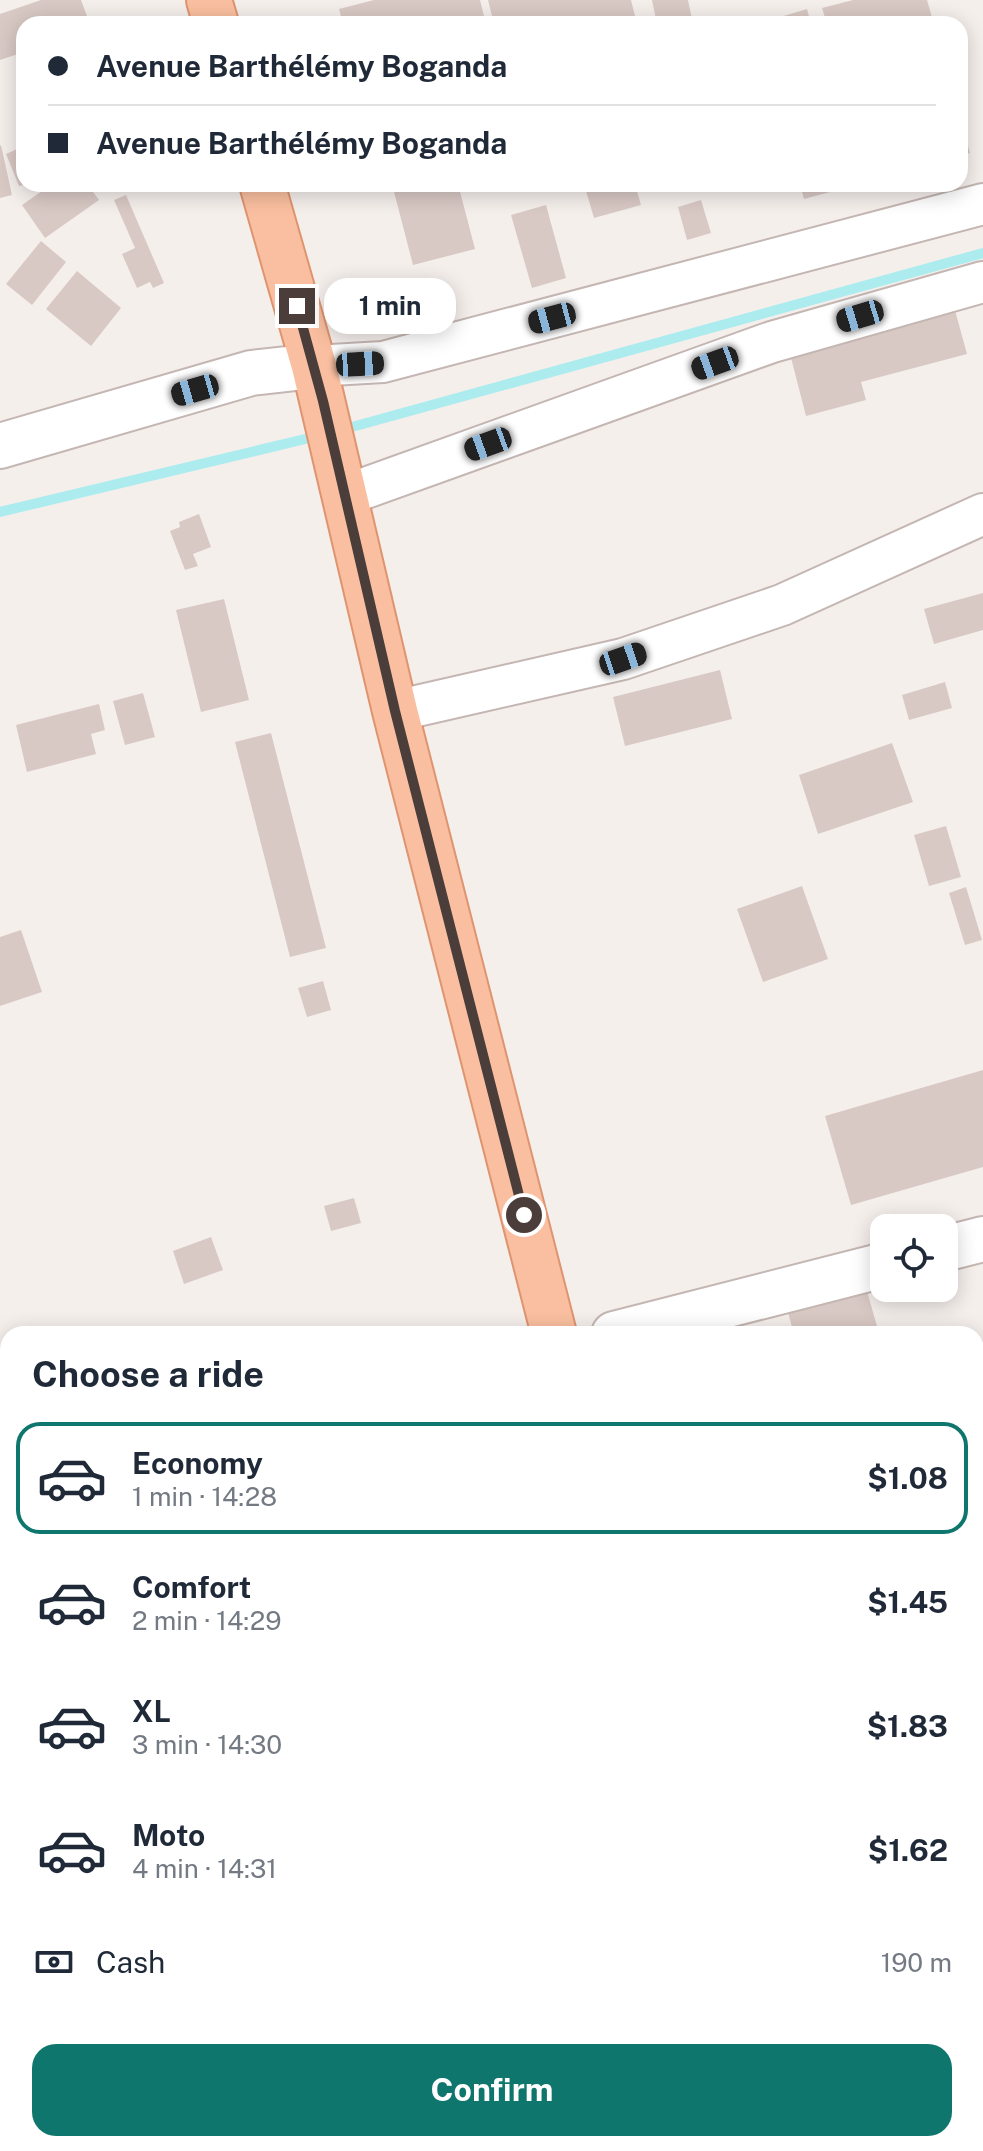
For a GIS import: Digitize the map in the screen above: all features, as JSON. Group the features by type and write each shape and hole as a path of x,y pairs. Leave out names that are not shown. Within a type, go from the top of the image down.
{"main road":[{"path":"264,192 319,384 395,711 552,1326"}],"street":[{"path":"0,446 251,373 319,384 383,362 983,204"},
{"path":"342,481 772,342 983,282"},
{"path":"395,711 623,659 768,610 983,514"},
{"path":"958,1245 983,1239"},
{"path":"645,1326 870,1269"}],"building":[{"path":"41,0 81,0 87,16 16,16 16,55 0,60 0,14"},
{"path":"374,0 480,0 484,16 341,16 339,9"},
{"path":"488,0 631,0 635,16 492,16"},
{"path":"652,0 688,0 691,16 655,16"},
{"path":"853,0 927,0 932,16 824,16 822,8"},
{"path":"807,9 809,16 784,16"},
{"path":"0,146 12,195 0,198"},
{"path":"16,150 16,179 6,154"},
{"path":"41,192 93,192 99,200 45,238 22,205"},
{"path":"394,192 460,192 475,249 413,265"},
{"path":"586,192 637,192 641,205 594,218"},
{"path":"802,192 830,192 804,199"},
{"path":"126,195 164,283 153,288 150,282 137,288 122,254 135,248 114,200"},
{"path":"701,200 711,233 687,240 678,207"},
{"path":"546,205 566,278 532,288 511,215"},
{"path":"41,241 66,262 32,305 6,284"},
{"path":"77,271 121,308 91,346 46,309"},
{"path":"953,303 967,354 861,382 866,400 806,416 788,346"},
{"path":"199,514 211,547 193,554 198,566 185,570 170,531 180,527 179,522"},
{"path":"983,593 983,630 934,644 924,609"},
{"path":"224,599 249,700 201,712 176,610"},
{"path":"720,670 732,719 625,746 613,697"},
{"path":"945,682 952,708 909,720 902,695"},
{"path":"143,693 155,737 125,745 113,701"},
{"path":"99,704 105,730 91,734 96,754 27,772 16,725"},
{"path":"271,733 326,948 290,957 235,742"},
{"path":"892,743 913,802 818,834 799,775"},
{"path":"946,826 961,877 929,886 914,835"},
{"path":"802,886 828,959 763,982 737,909"},
{"path":"966,887 982,940 965,945 949,893"},
{"path":"21,930 42,992 0,1006 0,937"},
{"path":"323,981 331,1010 307,1017 298,988"},
{"path":"983,1070 983,1167 851,1205 825,1116"},
{"path":"354,1198 361,1223 331,1231 324,1206"},
{"path":"211,1237 223,1270 184,1284 173,1251"},
{"path":"866,1288 877,1326 792,1326 787,1309"}],"waterway":[{"path":"341,430 983,253"},
{"path":"0,512 322,435"}],"route":[{"path":"297,306 346,495 395,711 524,1215"}]}
